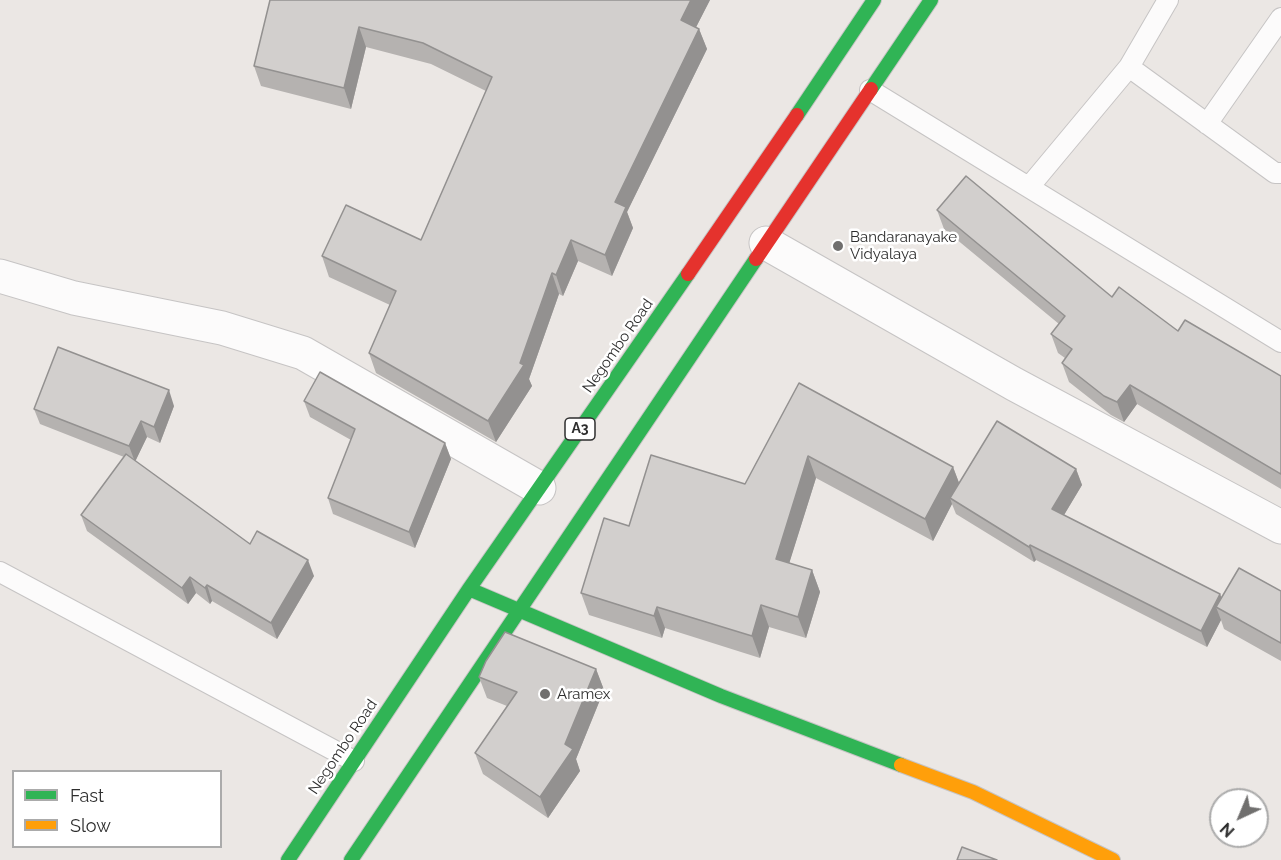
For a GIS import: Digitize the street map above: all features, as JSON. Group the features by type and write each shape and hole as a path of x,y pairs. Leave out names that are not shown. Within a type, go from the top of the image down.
{"main road":[{"name":"Negombo Road","path":"288,860 469,589 754,179 874,0"},
{"path":"351,860 931,0"},
{"path":"469,589 721,696 973,792 1113,860"}],"street":[{"path":"766,243 1014,384 1281,527"},
{"path":"0,276 74,298 222,328 303,353 539,488"}],"lane":[{"path":"1029,187 1129,67 1168,0"},
{"path":"1207,124 1281,18"},
{"path":"1129,67 1275,173 1281,173"},
{"path":"870,90 1281,342"},
{"path":"0,572 354,761"}],"building":[{"path":"270,0 691,0 681,20 699,29 615,202 626,207 605,255 571,240 556,275 552,273 520,363 524,365 488,421 369,353 396,291 322,256 346,205 421,240 492,77 423,43 359,27 344,88 254,66"},
{"path":"966,176 1112,297 1119,287 1178,331 1185,320 1281,376 1281,474 1130,385 1117,402 1104,396 1062,363 1072,349 1051,334 1065,316 937,210"},
{"path":"58,347 169,390 154,427 141,421 129,446 34,409"},
{"path":"320,372 445,443 409,532 328,498 355,429 304,401"},
{"path":"799,383 953,467 925,519 808,456 776,559 812,570 798,617 761,605 752,636 657,607 654,616 581,593 604,518 629,526 651,455 745,484"},
{"path":"997,421 1076,469 1052,509 1220,594 1201,631 1030,545 1029,547 950,498"},
{"path":"126,454 250,544 257,531 308,560 271,623 207,585 205,588 190,577 182,588 81,515"},
{"path":"1239,568 1281,591 1281,643 1216,607"},
{"path":"505,632 596,669 565,744 573,749 540,797 475,753 517,692 479,677 486,661"},
{"path":"962,847 997,860 957,860"}],"traffic: fast":[{"path":"797,115 874,0"},
{"path":"871,89 931,0"},
{"path":"351,860 756,259"},
{"path":"288,860 469,589 688,274"},
{"path":"469,589 721,696 901,765"}],"traffic: slow":[{"path":"901,765 973,792 1113,860"}],"traffic: jam":[{"path":"756,259 871,89"},
{"path":"688,274 797,115"}],"place":[{"name":"Bandaranayake Vidyalaya","path":"838,246"},
{"name":"Aramex","path":"545,694"}]}
